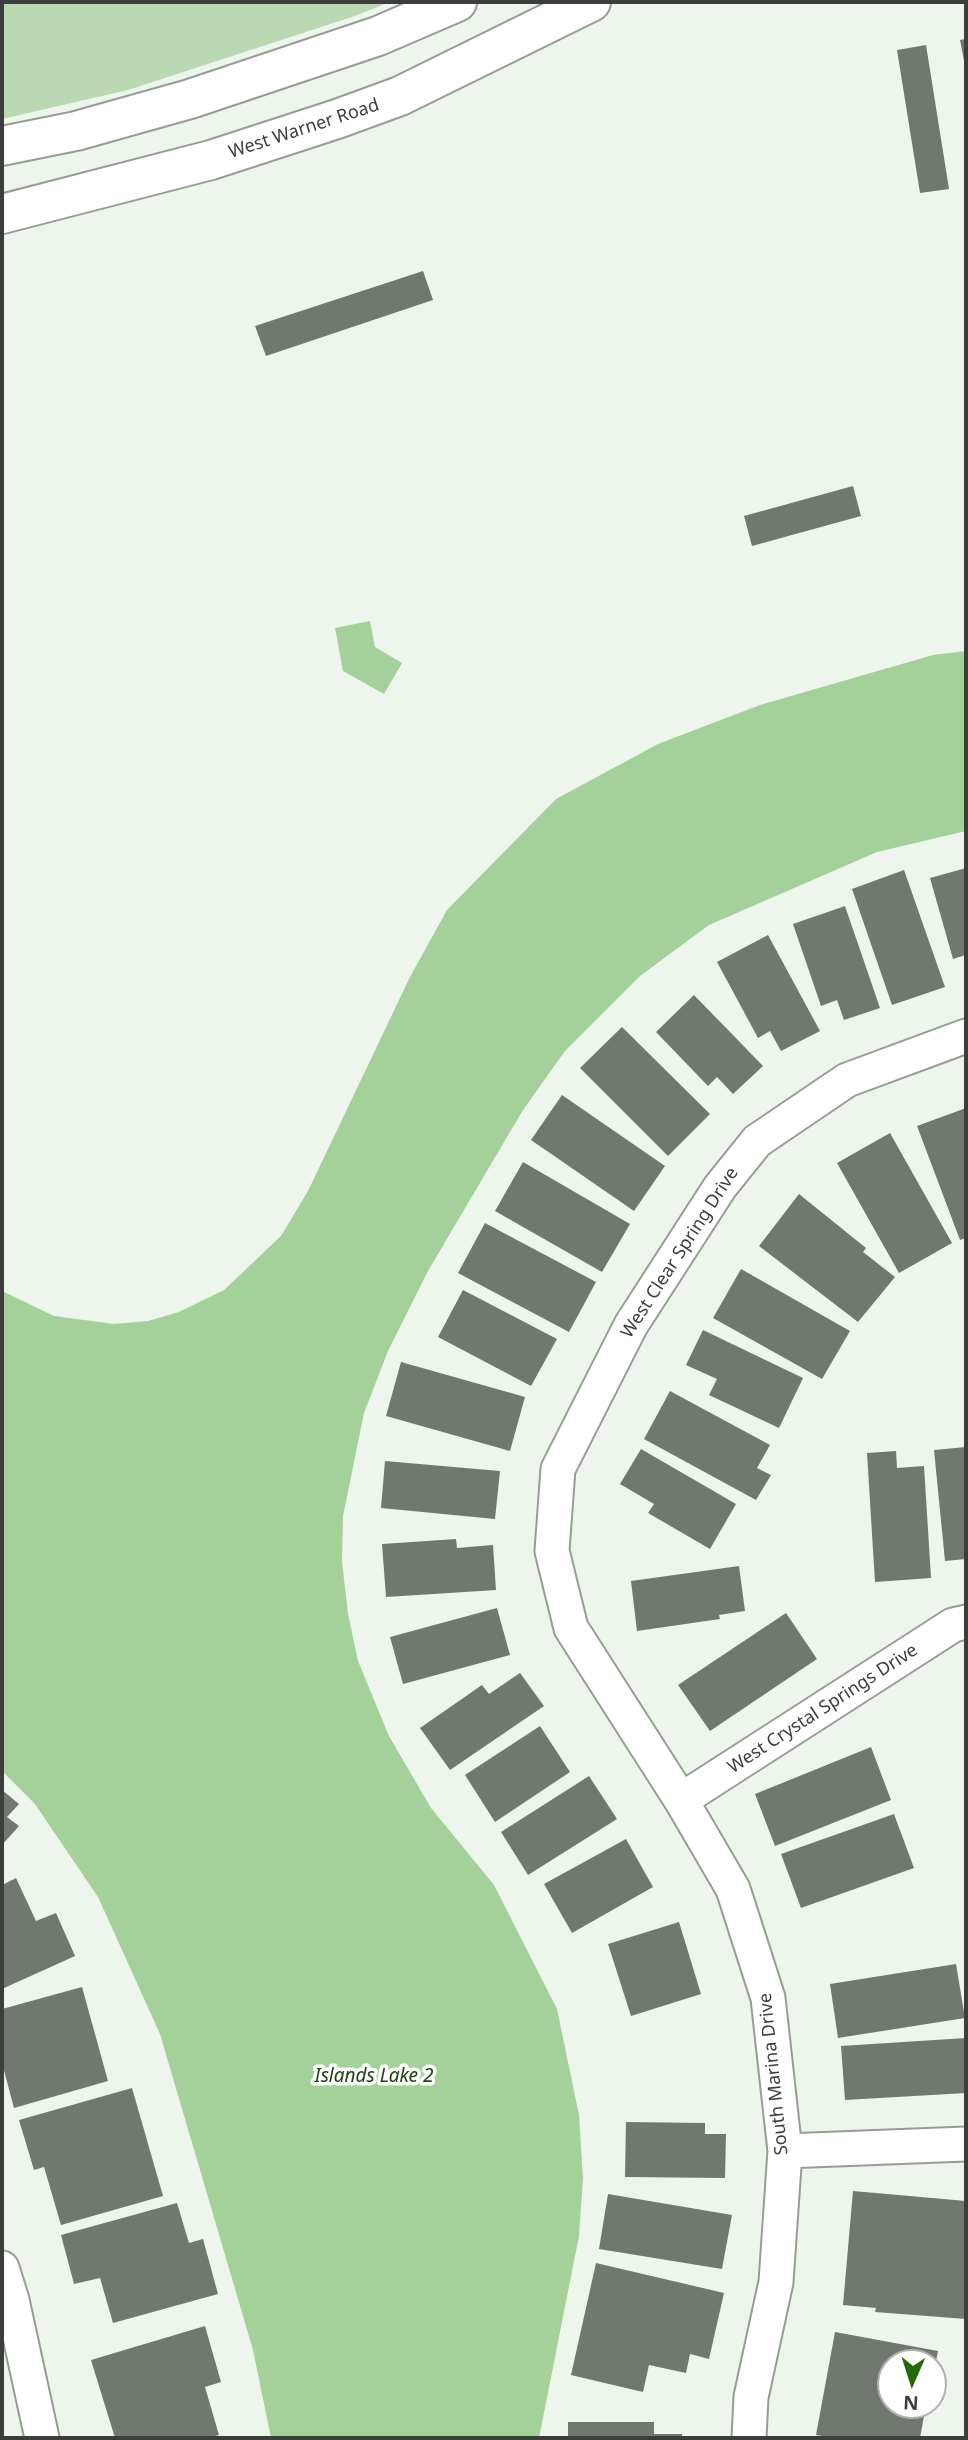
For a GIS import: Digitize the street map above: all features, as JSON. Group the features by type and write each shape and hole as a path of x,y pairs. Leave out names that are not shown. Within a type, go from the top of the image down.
{"main road":[{"path":"2,146 76,131 190,99 378,36 457,2"},
{"name":"West Warner Road","path":"2,214 212,160 337,120 426,85 591,2"}],"street":[{"name":"West Clear Spring Drive","path":"552,1551 558,1469 631,1325 720,1186 757,1141 847,1080 966,1036"},
{"name":"South Marina Drive","path":"552,1551 571,1628 681,1800 733,1889 768,1998 785,2151 776,2282 751,2397 749,2438"},
{"name":"West Crystal Springs Drive","path":"681,1800 953,1625 966,1622"},
{"path":"785,2151 966,2144"},
{"path":"2,2268 12,2300 42,2438"}],"shaded area":[{"path":"2,2 390,2 355,16 128,90 2,119"}],"water":[{"path":"370,621 375,647 402,663 384,694 343,671 335,628"},
{"name":"Islands Lake 2","path":"966,651 966,831 877,852 709,925 640,976 565,1051 523,1110 428,1271 388,1351 364,1413 343,1516 342,1562 348,1614 358,1661 389,1736 431,1808 494,1885 557,2009 579,2115 583,2178 579,2236 539,2438 271,2438 253,2350 160,2034 98,1897 35,1804 2,1771 2,1291 54,1316 114,1324 148,1321 179,1312 224,1290 281,1236 308,1191 410,977 447,910 556,799 658,744 760,705 933,655"}],"building":[{"path":"966,39 966,66 965,66 960,40"},
{"path":"926,45 949,189 920,193 897,50"},
{"path":"423,271 433,300 266,356 255,326"},
{"path":"853,486 861,516 752,546 744,516"},
{"path":"966,868 966,955 953,959 930,878"},
{"path":"904,870 945,987 892,1005 852,889"},
{"path":"845,906 880,1008 844,1020 837,1000 821,1006 793,924"},
{"path":"768,935 820,1031 781,1051 770,1031 758,1038 717,962"},
{"path":"694,995 763,1066 733,1094 717,1077 708,1086 656,1032"},
{"path":"622,1027 710,1114 668,1156 580,1068"},
{"path":"562,1095 665,1166 634,1211 531,1140"},
{"path":"966,1108 966,1238 960,1240 917,1126"},
{"path":"890,1133 952,1243 899,1273 837,1163"},
{"path":"523,1162 630,1224 602,1272 495,1211"},
{"path":"799,1194 866,1248 863,1252 895,1277 858,1322 759,1246"},
{"path":"485,1223 596,1282 569,1332 458,1273"},
{"path":"741,1269 850,1331 822,1379 713,1318"},
{"path":"463,1290 557,1339 531,1386 438,1337"},
{"path":"703,1330 803,1378 779,1428 709,1395 717,1379 686,1365"},
{"path":"401,1362 525,1397 510,1451 386,1416"},
{"path":"670,1391 770,1445 757,1468 771,1475 756,1500 644,1439"},
{"path":"966,1447 966,1559 945,1561 934,1450"},
{"path":"641,1449 736,1504 710,1549 648,1513 654,1504 620,1484"},
{"path":"896,1451 897,1468 924,1466 931,1578 875,1582 867,1453"},
{"path":"385,1461 500,1471 495,1519 381,1508"},
{"path":"456,1539 457,1548 493,1545 496,1590 386,1597 382,1544"},
{"path":"739,1566 745,1611 719,1615 720,1619 637,1631 631,1581"},
{"path":"497,1608 510,1655 403,1684 390,1637"},
{"path":"786,1613 817,1659 710,1731 678,1685"},
{"path":"520,1673 544,1706 450,1770 420,1728 482,1685 489,1694"},
{"path":"540,1726 570,1772 495,1822 465,1775"},
{"path":"871,1747 891,1800 775,1846 755,1794"},
{"path":"589,1776 617,1819 528,1875 501,1832"},
{"path":"2,1790 19,1804 7,1817 19,1826 2,1845"},
{"path":"894,1814 914,1868 801,1908 781,1854"},
{"path":"626,1839 653,1887 572,1933 544,1884"},
{"path":"16,1878 36,1921 56,1913 75,1956 2,1989 2,1885"},
{"path":"679,1922 701,1994 631,2016 608,1944"},
{"path":"956,1964 965,2018 838,2038 830,1984"},
{"path":"82,1987 108,2081 14,2108 2,2063 2,2009"},
{"path":"966,2038 966,2093 845,2100 841,2046"},
{"path":"132,2088 163,2196 61,2225 44,2167 34,2170 19,2120"},
{"path":"626,2122 705,2123 705,2134 726,2134 725,2178 625,2177"},
{"path":"853,2191 966,2201 966,2319 875,2312 876,2308 843,2305"},
{"path":"608,2194 732,2215 722,2269 599,2249"},
{"path":"177,2203 189,2243 203,2239 218,2294 113,2323 100,2278 74,2284 61,2235"},
{"path":"596,2263 724,2293 709,2359 690,2354 686,2373 649,2365 643,2392 571,2375"},
{"path":"205,2326 221,2382 205,2387 219,2435 208,2438 115,2438 91,2360"},
{"path":"835,2332 927,2349 877,2349 877,2419 923,2419 920,2438 836,2438 816,2435"},
{"path":"568,2422 654,2422 654,2434 682,2434 682,2438 568,2438"}]}
